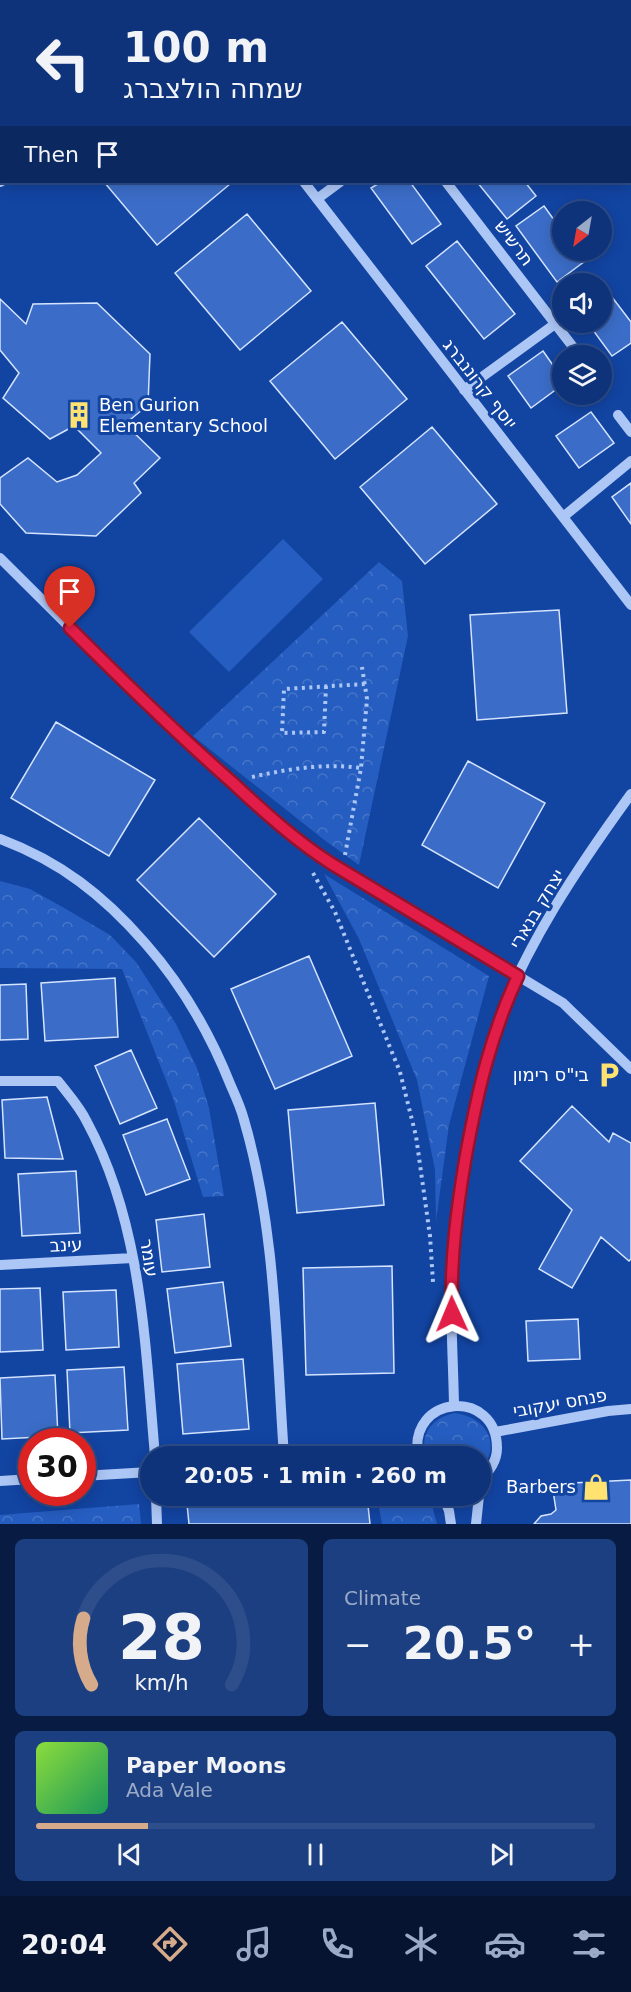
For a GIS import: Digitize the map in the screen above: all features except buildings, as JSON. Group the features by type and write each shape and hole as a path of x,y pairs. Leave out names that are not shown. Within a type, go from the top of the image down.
{"street":[{"name":"יוסף קרוננברג","path":"305,183 631,605"},
{"path":"317,199 339,183"},
{"name":"תרשיש","path":"447,183 552,320"},
{"path":"464,390 552,326"},
{"name":"תרשיש","path":"562,333 571,345"},
{"path":"618,415 631,432"},
{"path":"563,517 631,461"},
{"path":"2,563 168,725 294,836 343,871 563,1003 631,1069"},
{"name":"יצחק בנארי","path":"454,1406 451,1291 455,1219 476,1099 486,1059 495,1029 518,976 538,938 574,877 631,794"},
{"path":"0,839 22,847 92,889 122,917 177,982 207,1031 244,1117 264,1207 283,1446"},
{"name":"עומר","path":"0,1081 58,1080 87,1120 108,1168 121,1201 133,1258 145,1348 153,1446"},
{"name":"עינב","path":"0,1265 133,1258"},
{"path":"417,1446 420,1428 429,1416 441,1408 468,1407 482,1413 492,1424 495,1432 497,1454 491,1469"},
{"name":"פנחס יעקובי","path":"495,1432 608,1411 631,1409"},
{"path":"96,1475 140,1473"},
{"path":"0,1480 18,1479"},
{"path":"156,1506 157,1524"},
{"path":"447,1506 451,1524"},
{"path":"476,1524 478,1506"}],"path":[{"path":"343,871 361,768 367,699 362,667"},
{"path":"326,686 324,732 282,733 284,689 326,686 365,684"},
{"path":"231,782 280,771 325,766 361,768"},
{"path":"311,870 335,912 400,1072 416,1136 430,1236 433,1294"}],"green space":[{"path":"283,539 323,579 229,672 189,632"},
{"path":"379,562 402,581 408,636 359,865 193,736"},
{"path":"324,874 489,976 449,1125 436,1221 435,1170 417,1080 359,939"},
{"path":"0,881 30,889 110,935 136,962 176,1024 197,1068 209,1108 224,1196 203,1197 173,1098 122,969 0,968"},
{"path":"455,1413 475,1420 488,1434 490,1446 424,1446 426,1434 430,1428 440,1418"},
{"path":"139,1504 141,1524 0,1524 0,1515"},
{"path":"379,1506 432,1506 437,1524 382,1524"}],"place":[{"name":"Ben Gurion Elementary School","path":"79,415"},
{"name":"בי\"ס רימון","path":"609,1075"},
{"name":"Barbers","path":"596,1487"}],"route":[{"path":"70,628 168,725 306,846 322,858 518,976 495,1029 476,1099 455,1219 452,1314"}]}
